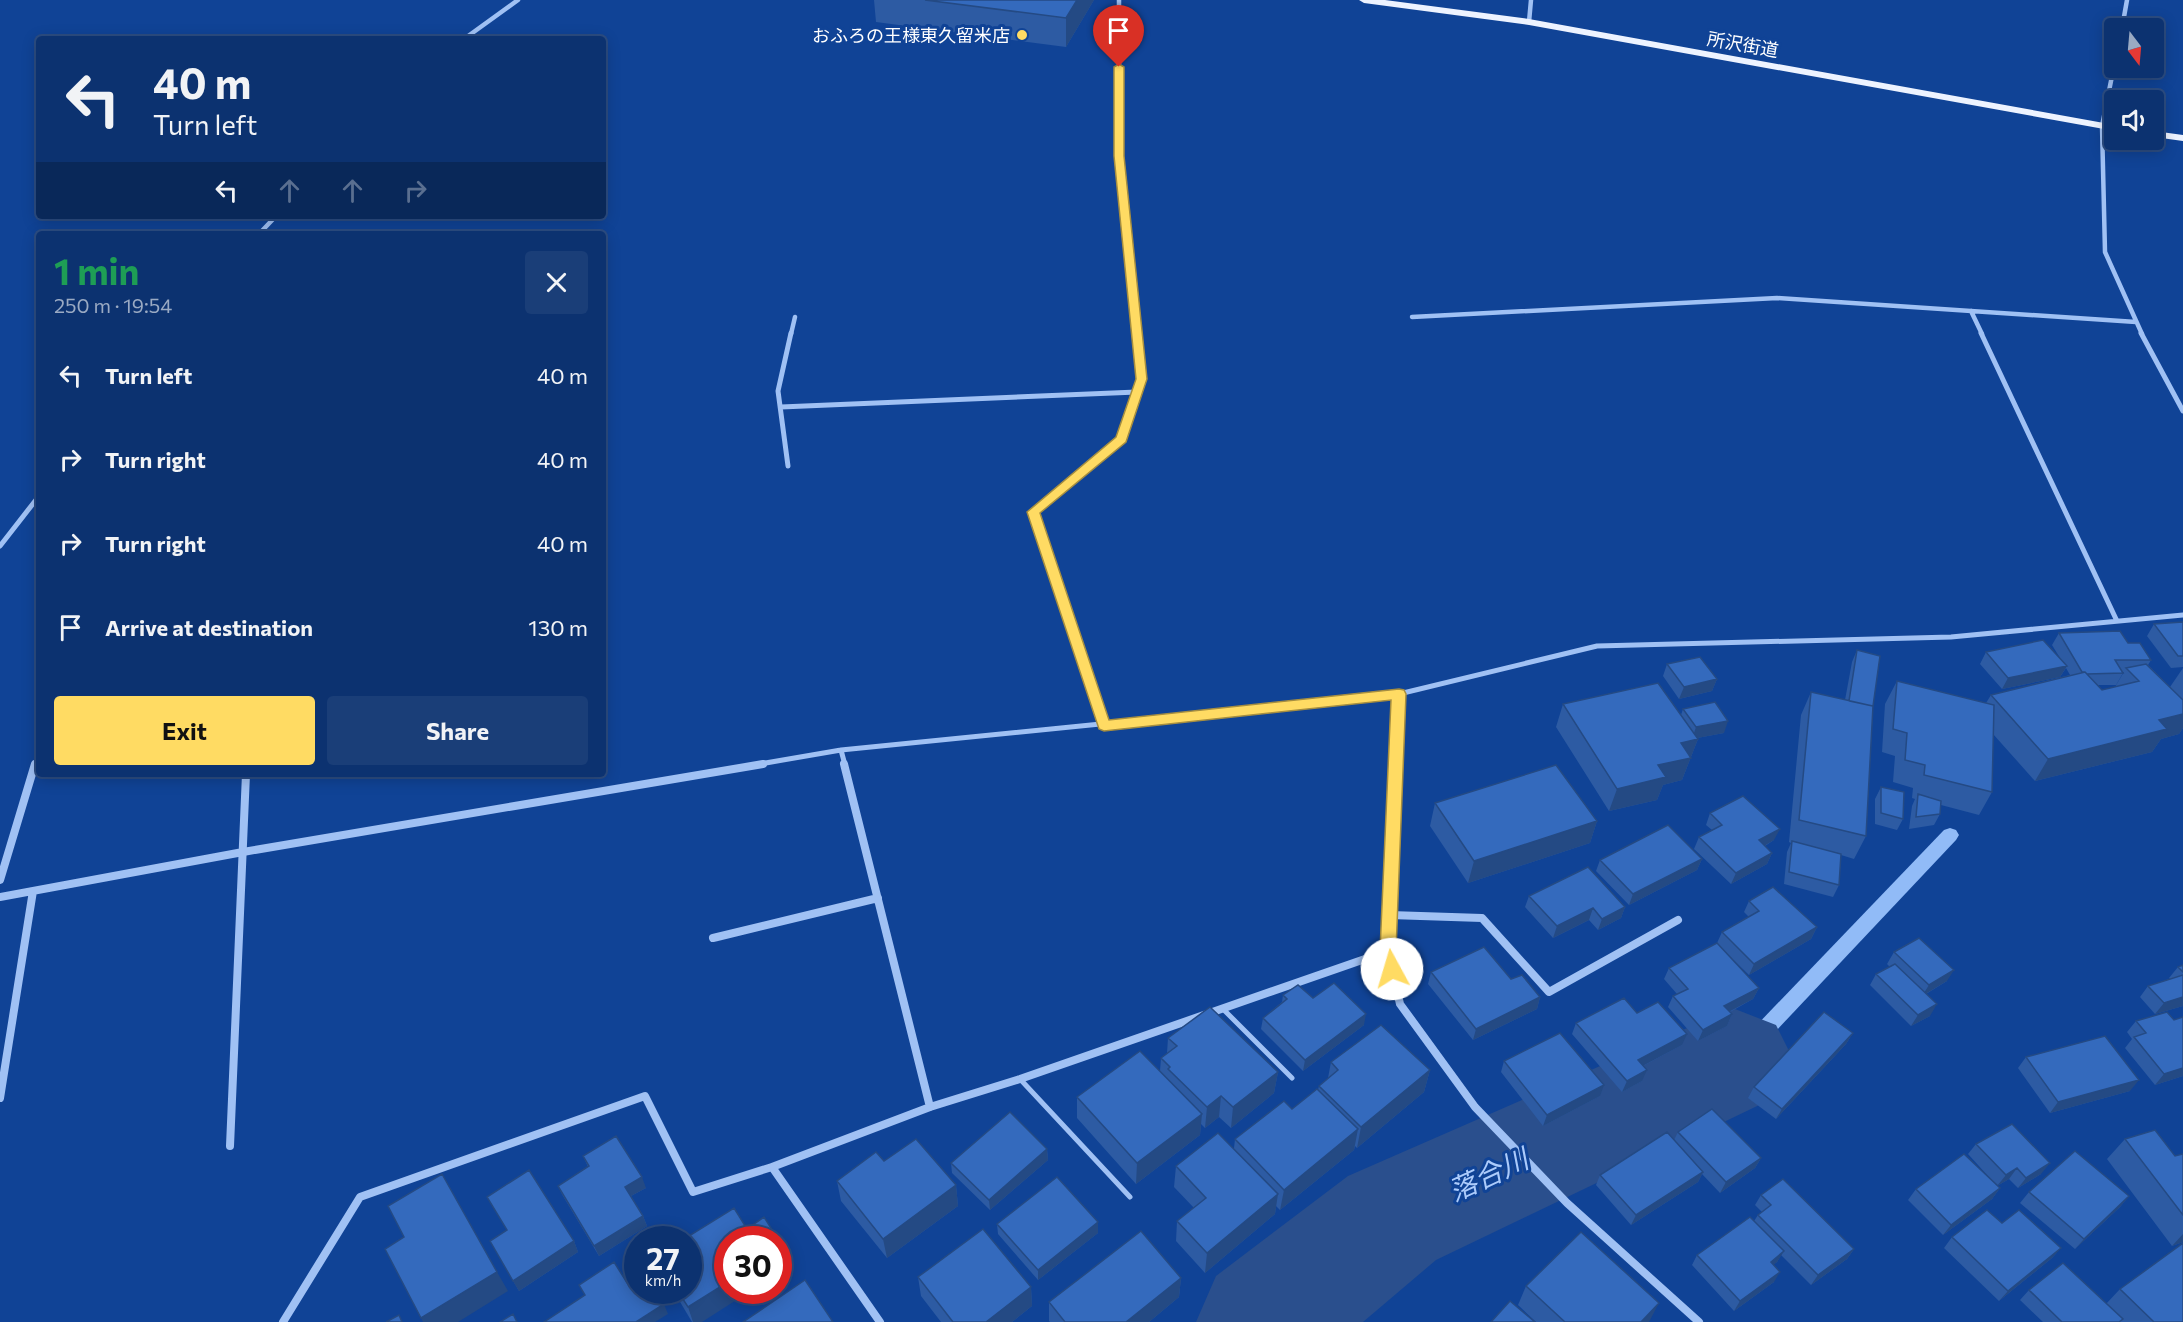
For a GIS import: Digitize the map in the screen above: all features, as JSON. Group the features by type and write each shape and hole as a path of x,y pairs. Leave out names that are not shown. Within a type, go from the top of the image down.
{"main road":[{"name":"所沢街道","path":"1364,0 1529,22 2102,126"},
{"path":"2164,135 2183,138"}],"street":[{"path":"468,36 518,0"},
{"path":"1104,725 1034,512 1121,439 1142,379 1119,156 1119,0"},
{"path":"1529,22 1531,0"},
{"path":"2124,18 2127,0"},
{"path":"2112,78 2102,126 2105,252 2149,350 2183,411"},
{"path":"262,231 273,219"},
{"path":"1412,317 1777,298 2136,322"},
{"path":"1971,311 2116,619"},
{"path":"788,466 778,392 795,317"},
{"path":"781,408 1137,392"},
{"path":"0,546 36,500"},
{"path":"0,897 243,852 841,750 1399,694 1597,646 1951,637 2116,619 2183,615"},
{"path":"1399,694 1388,951 1400,1004 1474,1107 1568,1203 1699,1322"},
{"path":"841,750 930,1107"},
{"path":"0,880 36,762"},
{"path":"230,1146 246,777"},
{"path":"0,1098 33,891"},
{"path":"713,938 878,898"},
{"path":"1390,915 1482,918 1549,992 1678,920"},
{"path":"283,1322 360,1197 645,1096 693,1192 772,1167 930,1107 1020,1079 1388,951"},
{"path":"772,1167 880,1322"}],"lane":[{"path":"1222,1008 1293,1078"},
{"path":"1020,1079 1130,1197"}],"building":[{"path":"925,0 1077,0 1066,18"},
{"path":"2183,622 2183,656 2178,656 2154,624"},
{"path":"2120,631 2128,643 2140,643 2151,660 2115,660 2123,673 2087,674 2082,672 2059,633"},
{"path":"2043,640 2067,666 2008,678 1986,652"},
{"path":"1857,650 1880,656 1873,706 1849,701"},
{"path":"1700,657 1717,679 1684,687 1667,664"},
{"path":"2146,664 2183,700 2183,714 2159,720 2167,729 2048,759 1991,695 2085,672 2102,690 2139,681 2126,668"},
{"path":"1897,681 1994,705 1992,792 1924,775 1925,765 1905,760 1907,733 1893,729"},
{"path":"1658,683 1698,739 1681,743 1691,758 1658,765 1666,777 1617,789 1563,704"},
{"path":"1811,692 1873,706 1866,836 1799,820"},
{"path":"1715,702 1728,721 1696,727 1683,709"},
{"path":"1556,765 1597,821 1474,861 1435,803"},
{"path":"1881,787 1904,792 1903,819 1881,813"},
{"path":"1918,794 1941,801 1940,814 1916,817"},
{"path":"1743,796 1780,829 1759,840 1772,853 1736,873 1699,837 1722,825 1710,813"},
{"path":"1668,825 1702,859 1633,894 1600,860"},
{"path":"1792,841 1841,854 1839,885 1789,872"},
{"path":"1588,867 1625,907 1602,919 1593,908 1557,926 1529,896"},
{"path":"1773,887 1817,927 1754,964 1722,932 1759,911 1749,901"},
{"path":"1919,938 1954,970 1929,985 1894,952"},
{"path":"1717,943 1759,988 1724,1006 1732,1014 1703,1030 1673,996 1688,989 1669,968"},
{"path":"1484,947 1511,979 1522,975 1540,997 1476,1029 1431,972"},
{"path":"1895,964 1937,1004 1918,1015 1876,974"},
{"path":"2183,975 2183,997 2164,1003 2148,986"},
{"path":"1334,983 1366,1014 1305,1060 1263,1018 1287,999 1283,995 1298,985 1313,998"},
{"path":"1624,998 1637,1013 1658,1002 1687,1034 1638,1060 1647,1070 1627,1081 1576,1023"},
{"path":"1210,1007 1278,1072 1233,1107 1221,1096 1207,1107 1168,1069 1170,1067 1161,1058 1177,1046 1168,1038"},
{"path":"1824,1012 1853,1033 1782,1109 1754,1087"},
{"path":"2167,1012 2174,1020 2183,1017 2183,1068 2164,1074 2134,1037 2146,1033 2136,1021"},
{"path":"1381,1025 1430,1070 1361,1127 1319,1086 1338,1070 1331,1062"},
{"path":"1560,1033 1604,1085 1547,1115 1504,1061"},
{"path":"2105,1036 2139,1080 2058,1102 2026,1057"},
{"path":"1140,1051 1202,1114 1137,1163 1077,1097"},
{"path":"1317,1089 1358,1129 1284,1190 1235,1139 1284,1101 1292,1109"},
{"path":"1712,1109 1761,1158 1726,1182 1678,1132"},
{"path":"1010,1112 1047,1149 989,1200 951,1163"},
{"path":"2012,1124 2050,1163 2026,1178 2017,1168 2006,1175 1976,1144"},
{"path":"2155,1130 2175,1156 2183,1154 2183,1215 2125,1139"},
{"path":"1667,1132 1703,1172 1636,1215 1600,1175"},
{"path":"1218,1133 1278,1194 1207,1253 1177,1221 1206,1198 1176,1166"},
{"path":"616,1136 642,1177 625,1187 643,1216 594,1246 558,1186 589,1166 583,1156"},
{"path":"916,1139 956,1185 883,1239 837,1181 876,1152 884,1161"},
{"path":"2075,1151 2129,1196 2084,1239 2029,1192"},
{"path":"1964,1154 2000,1188 1951,1225 1916,1189"},
{"path":"529,1170 574,1241 513,1281 490,1241 507,1230 487,1197"},
{"path":"442,1174 497,1272 421,1318 385,1249 404,1237 388,1206"},
{"path":"1057,1177 1098,1222 1038,1270 997,1224"},
{"path":"1783,1179 1854,1249 1818,1275 1758,1215 1771,1205 1761,1195"},
{"path":"734,1208 745,1226 714,1226 714,1291 702,1298 702,1228"},
{"path":"1987,1210 2002,1223 2019,1210 2061,1248 2008,1291 1952,1237"},
{"path":"764,1217 770,1226 751,1226"},
{"path":"1750,1217 1784,1251 1771,1262 1780,1272 1740,1301 1697,1255"},
{"path":"983,1229 1031,1287 986,1322 953,1322 918,1277"},
{"path":"1141,1231 1181,1278 1126,1322 1065,1322 1049,1302"},
{"path":"1581,1232 1659,1303 1641,1322 1565,1322 1526,1286"},
{"path":"2183,1243 2183,1322 2154,1322 2120,1289"},
{"path":"614,1262 624,1278 624,1304 664,1304 636,1322 544,1322 585,1295 579,1285"},
{"path":"2063,1263 2123,1319 2119,1322 2062,1322 2029,1290"},
{"path":"805,1280 833,1322 743,1322 770,1304 792,1304 792,1289"},
{"path":"1510,1301 1535,1322 1491,1322"},
{"path":"513,1314 517,1322 500,1322"},
{"path":"399,1315 402,1322 386,1322"}],"waterway":[{"path":"1735,1061 1950,835"},
{"name":"落合川","path":"1262,1322 1392,1218 1735,1061"}],"place":[{"name":"おふろの王様東久留米店","path":"1022,35"}],"route":[{"path":"1119,67 1119,156 1142,379 1121,439 1034,512 1104,725 1399,694 1388,951 1392,969"}]}
